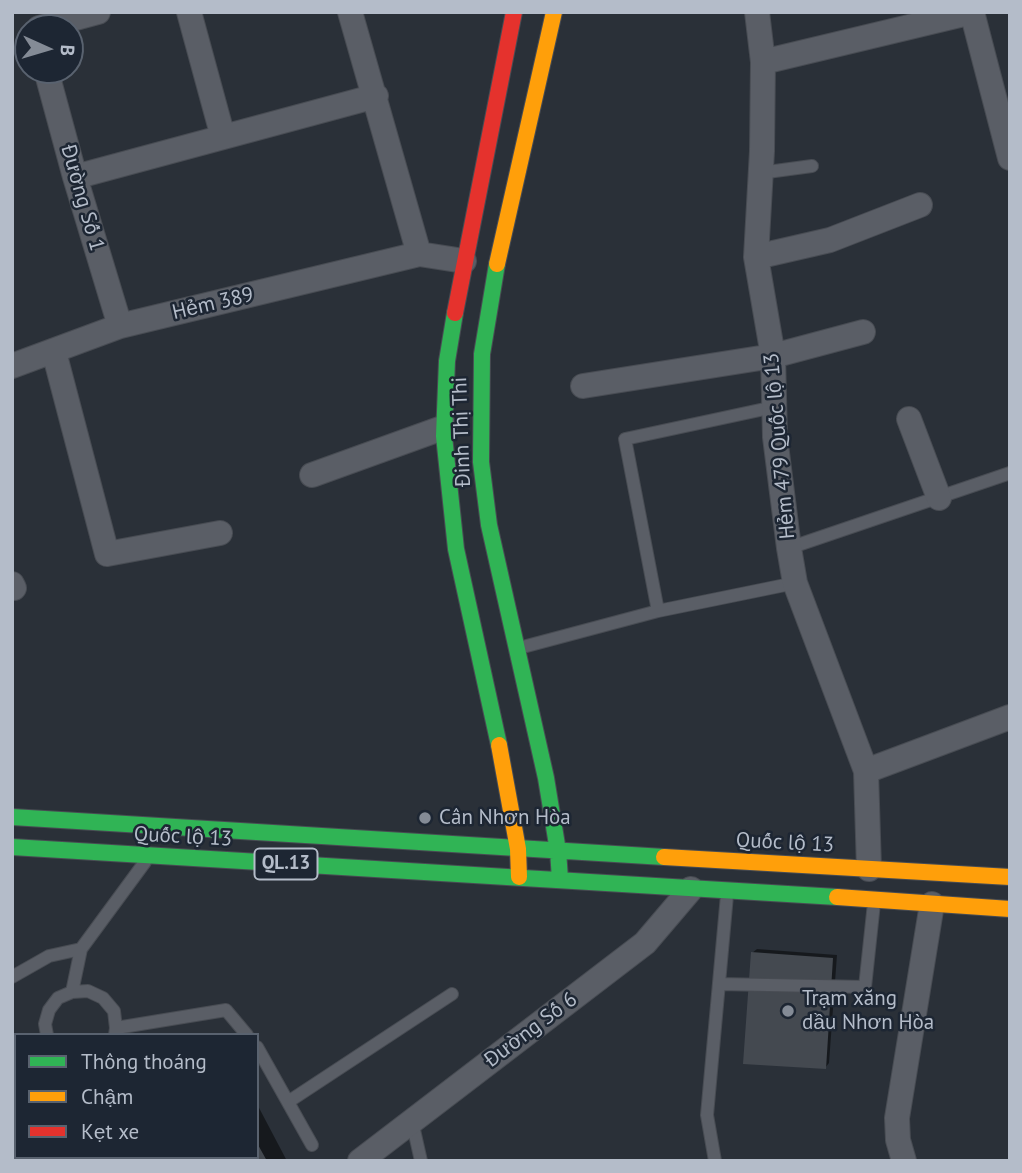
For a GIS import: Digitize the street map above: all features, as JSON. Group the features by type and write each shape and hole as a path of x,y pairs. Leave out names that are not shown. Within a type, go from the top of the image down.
{"main road":[{"name":"Đinh Thị Thi","path":"514,12 464,261 447,361 445,426 449,502 456,549 508,785 518,849"},
{"name":"Đinh Thị Thi","path":"554,12 499,257 481,368 481,462 489,525 546,778 558,851"},
{"name":"Quốc lộ 13","path":"12,817 1010,877"},
{"name":"Quốc lộ 13","path":"12,847 1010,909"},
{"path":"518,849 519,878"},
{"path":"558,851 560,881"}],"street":[{"path":"189,12 223,137"},
{"path":"350,12 419,254 464,261"},
{"name":"Hẻm 479 Quốc lộ 13","path":"757,12 763,62 756,257 773,356 775,437 789,548 795,583 866,771 869,869"},
{"path":"763,62 972,12 1004,119 1010,158"},
{"name":"Đường Số 1","path":"51,84 75,177 120,326"},
{"path":"75,177 376,96"},
{"path":"756,257 830,240 920,205"},
{"name":"Hẻm 389","path":"12,366 120,326 419,254"},
{"path":"583,386 773,356 863,332"},
{"path":"54,352 107,554 219,533"},
{"path":"909,419 939,498"},
{"path":"312,475 445,426"},
{"path":"866,771 1010,717"},
{"name":"Đường Số 6","path":"360,1161 645,943 691,889"},
{"path":"904,1161 898,1140 897,1118 932,904"}],"lane":[{"path":"760,173 812,166"},
{"path":"658,611 625,439 774,407"},
{"path":"789,548 1010,473"},
{"path":"515,649 658,611 795,583"},
{"path":"72,992 80,949 149,856"},
{"path":"715,1161 707,1115 727,891"},
{"path":"719,984 864,987 875,899"},
{"path":"12,977 50,956 80,949"},
{"path":"47,1033 45,1024 49,1010 58,998 72,992 89,991 103,998 114,1012 116,1032 226,1010 245,1033"},
{"path":"288,1102 452,994"},
{"path":"259,1050 312,1145"},
{"path":"412,1121 421,1161"}],"building":[{"name":"Trạm xăng dầu Nhơn Hòa","path":"751,952 833,958 826,1069 743,1064"},
{"path":"259,1147 267,1161 27,1161 259,1159"}],"traffic: fast":[{"path":"497,264 482,354 481,462 489,525 546,778 560,879"},
{"path":"455,313 447,361 444,436 456,549 499,745"},
{"path":"12,817 664,857"},
{"path":"12,847 837,897"}],"traffic: slow":[{"path":"497,264 554,12"},
{"path":"499,745 518,849 519,877"},
{"path":"664,857 1010,877"},
{"path":"837,897 1010,909"}],"traffic: jam":[{"path":"455,313 514,12"}],"place":[{"name":"Cân Nhơn Hòa","path":"425,818"},
{"name":"Trạm xăng dầu Nhơn Hòa","path":"788,1011"}]}
